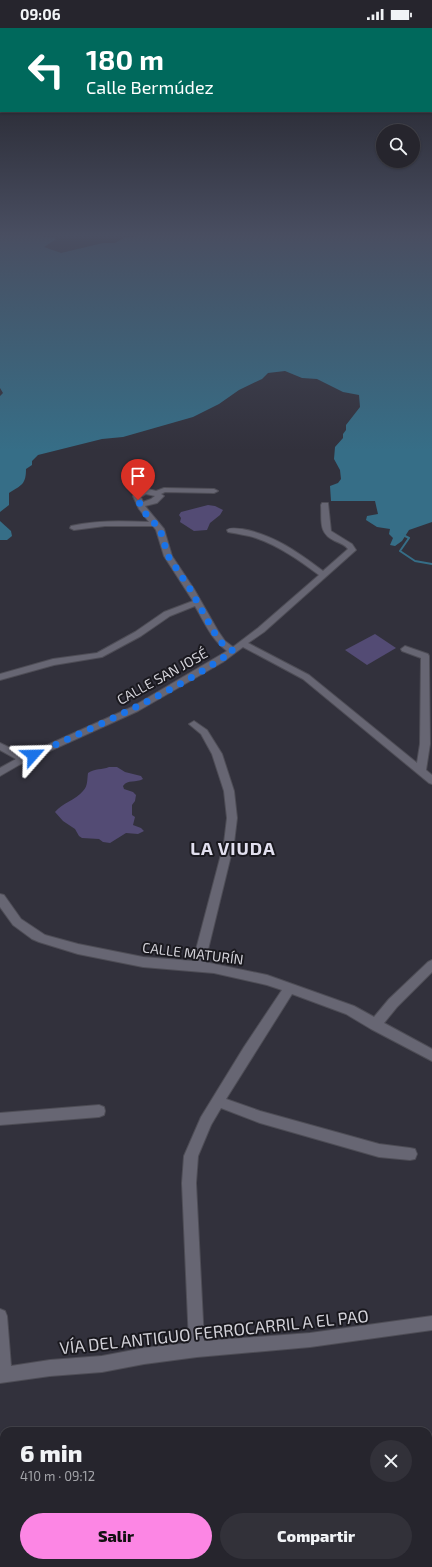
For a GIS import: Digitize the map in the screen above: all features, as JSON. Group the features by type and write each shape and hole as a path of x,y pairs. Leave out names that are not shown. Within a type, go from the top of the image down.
{"street":[{"path":"132,486 139,495 140,505 162,533 168,556 219,639 233,651"},
{"path":"156,493 164,490 214,491"},
{"path":"139,495 149,491 160,496 158,499 140,505"},
{"name":"CALLE SAN JOSÉ","path":"0,773 24,759 135,709 207,668 243,644 352,550 350,545 326,532 324,506"},
{"path":"74,528 104,524 156,524"},
{"path":"231,530 252,534 280,545 298,555 324,575"},
{"path":"0,677 18,674 53,662 99,655 138,634 167,614 197,602"},
{"path":"243,644 306,678 432,780"},
{"path":"405,649 425,656 429,696 421,771"},
{"path":"194,724 204,732 217,754 229,791 232,818 229,843 198,966"},
{"path":"0,746 24,759"},
{"name":"CALLE MATURÍN","path":"0,898 17,922 42,939 78,949 143,962 198,966 255,976 350,1010 432,1055"},
{"path":"375,1025 393,1003 432,965"},
{"path":"197,1349 188,1184 196,1142 218,1101 289,988"},
{"path":"218,1101 250,1115 333,1136 381,1152 391,1154 410,1154"},
{"path":"0,1119 99,1111"},
{"path":"0,1316 2,1375"},
{"name":"VÍA DEL ANTIGUO FERROCARRIL A EL PAO","path":"2,1375 50,1368 102,1364 144,1356 197,1349 310,1340 432,1323"}],"shaded area":[{"path":"208,505 215,506 223,510 220,515 210,523 207,530 194,531 180,522 181,518 179,515 181,512"},
{"path":"375,634 396,648 367,665 345,650"},
{"path":"117,767 125,772 141,776 143,779 127,783 123,786 124,789 133,792 136,795 135,801 132,805 132,815 135,817 133,825 144,831 138,834 126,833 110,843 103,842 99,839 82,838 75,829 63,821 55,812 61,806 77,797 85,789 87,785 88,773 93,770"}],"water":[{"path":"0,308 432,308 432,522 409,530 402,541 395,546 390,545 393,538 389,534 390,529 377,527 366,520 367,516 378,514 375,501 331,501 330,486 338,483 341,479 340,470 334,459 335,447 343,438 346,425 360,407 359,395 343,392 317,379 302,378 285,371 268,373 262,379 239,390 219,404 193,417 123,437 102,439 38,455 32,461 32,465 26,469 25,478 22,484 9,493 9,505 0,512 0,396 3,393 0,388"},
{"path":"0,521 11,531 12,536 7,540 0,540"}],"waterway":[{"path":"401,534 409,538 400,551 415,561 432,564"}],"district":[{"name":"LA VIUDA","path":"233,848"}],"route":[{"path":"33,755 135,709 207,668 233,651 222,643 214,632 190,589 168,556 160,529 144,512 138,500"}]}
